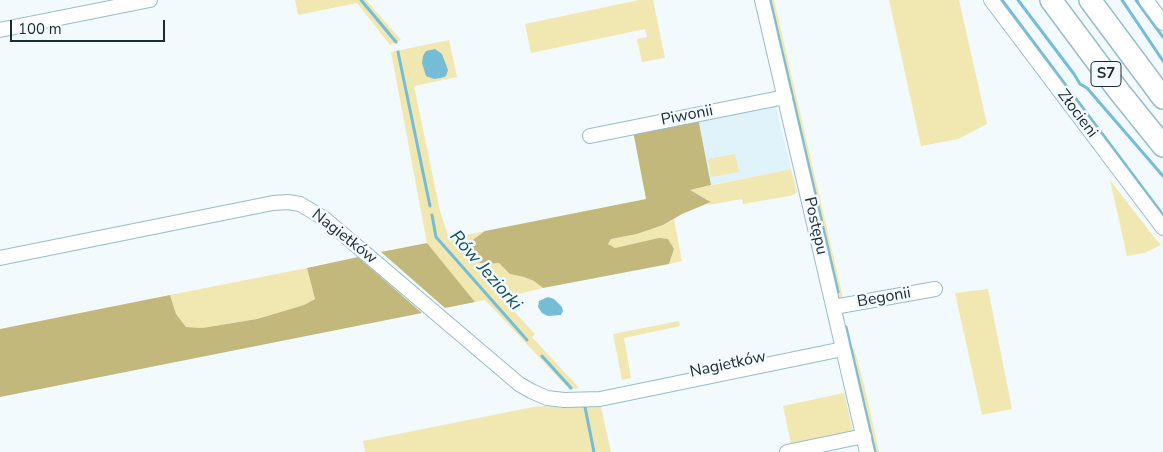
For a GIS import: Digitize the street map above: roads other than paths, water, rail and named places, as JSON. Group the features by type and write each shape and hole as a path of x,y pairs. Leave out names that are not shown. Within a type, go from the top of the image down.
{"highway":[{"name":"S7","path":"1051,0 1118,90 1163,146"},
{"name":"S7","path":"1090,0 1163,98"}],"street":[{"path":"0,30 150,0"},
{"name":"Postępu","path":"762,0 867,452"},
{"name":"Złocieni","path":"991,0 1163,228"},
{"path":"1146,0 1163,23"},
{"name":"Piwonii","path":"590,136 785,97"},
{"name":"Nagietków","path":"0,258 273,203 297,203 325,219 519,384 547,398 564,400 600,398 843,345"},
{"name":"Begonii","path":"834,307 935,289"},
{"path":"787,452 864,436"}],"water":[{"path":"435,49 442,54 448,70 446,76 434,79 426,76 422,63 426,51"},
{"path":"548,297 554,299 562,307 561,315 548,316 542,313 538,307 539,301"}],"waterway":[{"name":"Rów Jeziorki","path":"361,0 396,42"},
{"path":"770,0 838,292"},
{"path":"1002,0 1163,215"},
{"path":"1018,0 1080,84 1087,88 1163,176"},
{"path":"1122,0 1163,61"},
{"path":"1136,0 1163,37"},
{"name":"Rów Jeziorki","path":"398,52 430,206"},
{"name":"Rów Jeziorki","path":"432,215 436,237 527,340"},
{"path":"846,327 875,452"},
{"name":"Rów Jeziorki","path":"542,356 571,388"},
{"name":"Rów Jeziorki","path":"585,407 594,452"}]}
